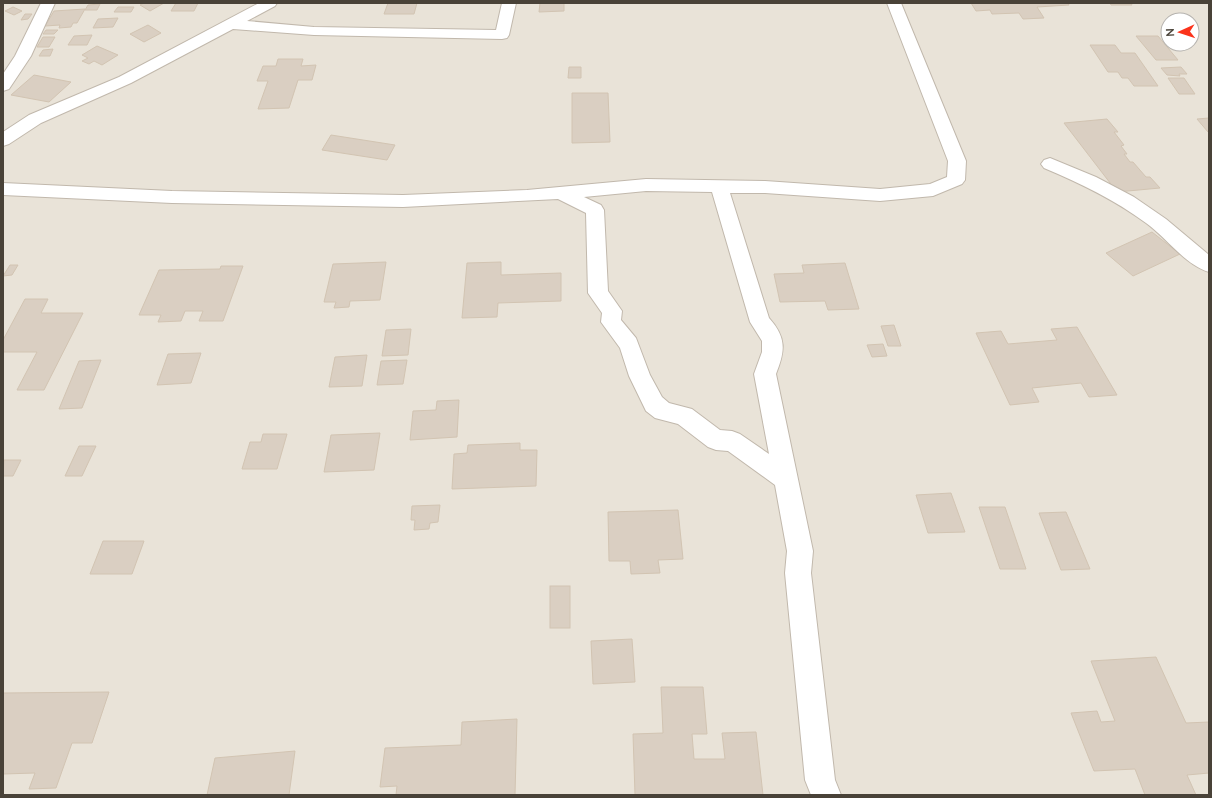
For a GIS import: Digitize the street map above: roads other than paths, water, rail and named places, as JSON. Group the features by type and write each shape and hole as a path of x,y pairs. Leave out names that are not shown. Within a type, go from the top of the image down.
{"street":[{"path":"3,86 23,56 48,3"},
{"path":"230,24 314,31 502,35 508,3"},
{"path":"3,189 172,197 403,201 561,193 646,185 765,187 880,195 933,190 956,180 957,161 894,3"},
{"path":"3,140 35,118 125,80 263,5"},
{"path":"1050,164 1088,179 1153,218 1209,265"},
{"path":"718,186 760,322 769,331 774,350 766,374 800,551 798,573 804,652 820,780 826,795"},
{"path":"561,193 595,210 595,248 598,293 612,311 611,322 629,344 640,376 654,404 663,411 684,416 716,440 732,441 786,479"}]}
